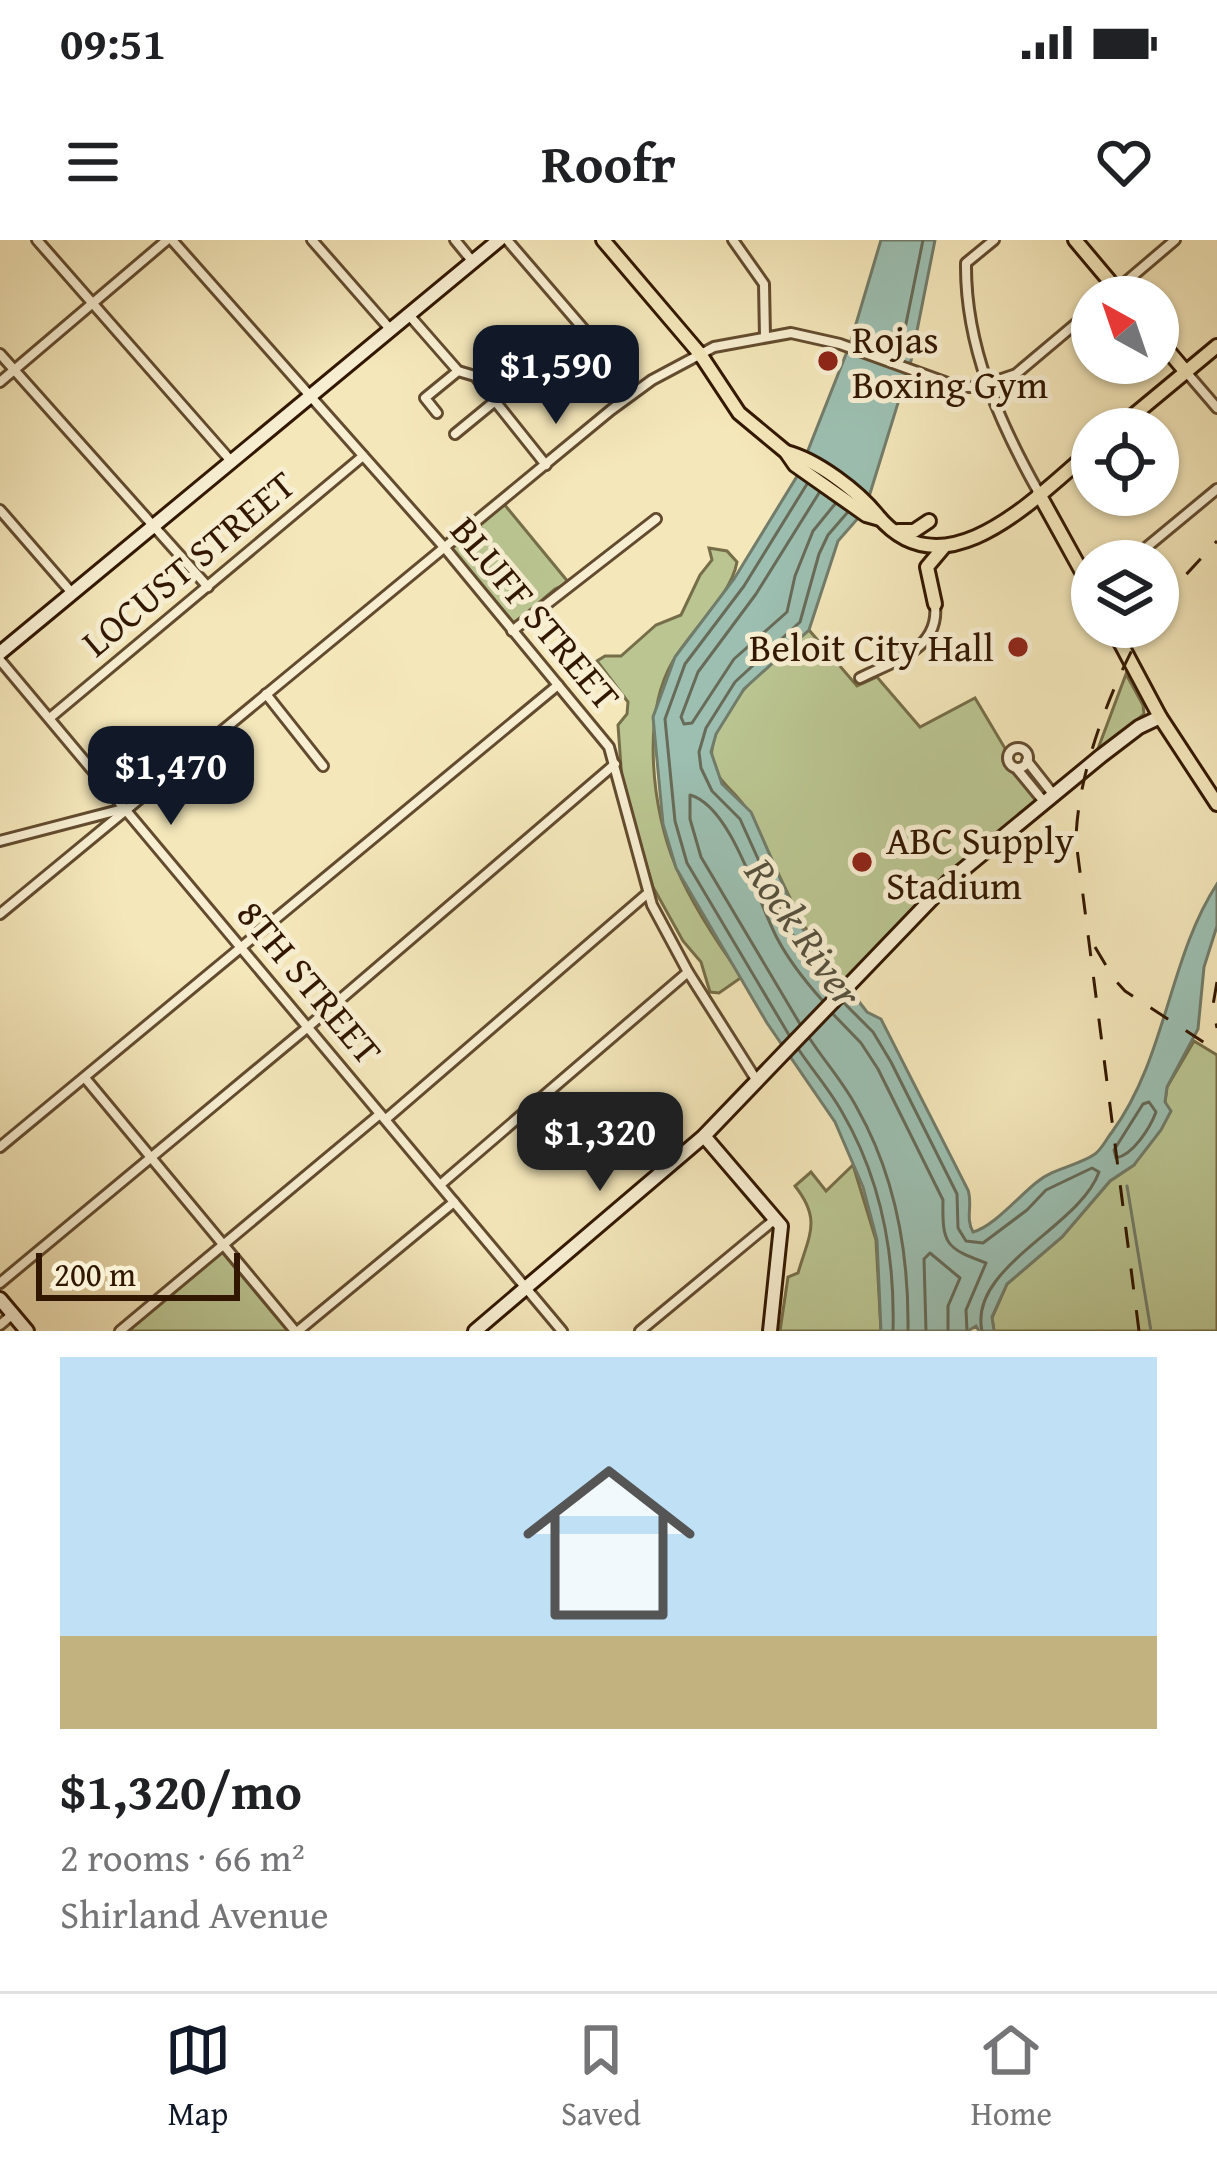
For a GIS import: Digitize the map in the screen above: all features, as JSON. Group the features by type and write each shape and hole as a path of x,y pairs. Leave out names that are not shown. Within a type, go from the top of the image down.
{"main road":[{"path":"603,240 700,354 736,410 895,530 923,545 945,547"},
{"path":"1075,240 1102,276"},
{"path":"1142,408 1217,346"},
{"path":"1179,364 1186,372"},
{"path":"936,607 927,567 933,555 1002,522 1071,468"},
{"path":"1040,494 1071,551"},
{"path":"895,530 914,531 929,520"},
{"path":"1123,648 1160,717 1217,804"}],"street":[{"path":"38,240 231,461"},
{"path":"0,382 170,240"},
{"name":"BLUFF STREET","path":"170,240 444,547 609,747 648,893 688,972 758,1082"},
{"path":"312,240 391,330"},
{"path":"455,240 478,258"},
{"path":"472,240 478,258"},
{"path":"0,656 503,240 636,390"},
{"path":"733,240 756,269 765,296 765,337"},
{"path":"994,240 966,262 974,334 1000,421 1040,494"},
{"path":"1136,276 1175,240"},
{"path":"410,315 458,371 475,376 546,465"},
{"path":"0,914 636,390 700,354 730,342 806,334 958,387 1016,374 1071,328"},
{"path":"0,354 208,586"},
{"path":"437,413 425,398 458,371"},
{"path":"1186,372 1217,408"},
{"path":"455,434 494,402"},
{"name":"LOCUST STREET","path":"51,717 363,456"},
{"path":"1156,540 1217,490"},
{"path":"0,510 72,593"},
{"path":"512,631 656,519"},
{"path":"860,678 925,643 936,607 922,568 923,545"},
{"name":"8TH STREET","path":"0,656 562,1331"},
{"path":"0,1147 558,685"},
{"path":"266,694 323,766"},
{"path":"475,1331 704,1136 946,884 1139,727 1160,717"},
{"path":"1012,750 1023,750 1050,799 1008,758 1012,750"},
{"path":"1016,768 1027,761"},
{"path":"0,1283 615,764"},
{"path":"0,842 127,808"},
{"path":"120,1331 648,893"},
{"path":"440,1185 688,972"},
{"path":"85,1078 296,1331 454,1202"},
{"path":"704,1136 775,1219 782,1241 770,1331"},
{"path":"640,1331 775,1219"},
{"path":"0,1299 27,1331"},
{"path":"0,1325 13,1314"}],"green space":[{"path":"504,504 569,583 555,589 513,625 450,549"},
{"path":"709,548 727,551 737,562 727,587 673,661 663,683 654,763 661,819 676,867 706,924 742,977 719,993 710,992 701,962 683,941 653,887 622,781 618,725 627,714 628,702 597,661 621,656 656,625 681,615 712,560"},
{"path":"809,630 857,686 877,677 920,727 975,698 1006,750 1005,765 1019,774 1037,798 1034,806 845,986 814,943 747,810 718,776 712,759 716,733 736,699"},
{"path":"1126,674 1144,714 1096,754"},
{"path":"1194,1041 1217,1055 1217,1331 994,1331 992,1318 1007,1284 1062,1237 1110,1181 1134,1165 1165,1102 1167,1087"},
{"path":"853,1165 876,1240 881,1331 780,1331 788,1277 798,1273 811,1228 808,1209 795,1186 811,1172 826,1191"},
{"path":"222,1252 288,1331 127,1331"}],"water":[{"name":"Rock River","path":"881,240 935,240 911,361 868,500 838,541 809,630 744,689 716,734 711,752 722,784 751,812 802,928 867,1012 881,1019 968,1190 973,1232 997,1218 1043,1177 1088,1158 1102,1146 1144,1073 1188,943 1217,884 1217,926 1204,967 1198,1029 1167,1087 1165,1102 1171,1111 1134,1165 1110,1181 1062,1237 1007,1284 992,1317 994,1331 979,1331 976,1326 968,1331 881,1331 877,1240 863,1187 835,1122 767,1023 676,868 663,824 653,717 675,657 734,579 799,473 850,344"}],"waterway":[{"path":"1127,1186 1151,1331"}],"railway":[{"path":"1179,582 1217,541"},
{"path":"1134,648 1098,731 1082,787 1076,841 1139,1331"},
{"path":"1095,947 1125,991 1217,1051"},
{"path":"1217,982 1213,1005 1217,1028"}],"place":[{"name":"Rojas Boxing Gym","path":"828,361"},
{"name":"Beloit City Hall","path":"1018,647"},
{"name":"ABC Supply Stadium","path":"862,862"}]}
